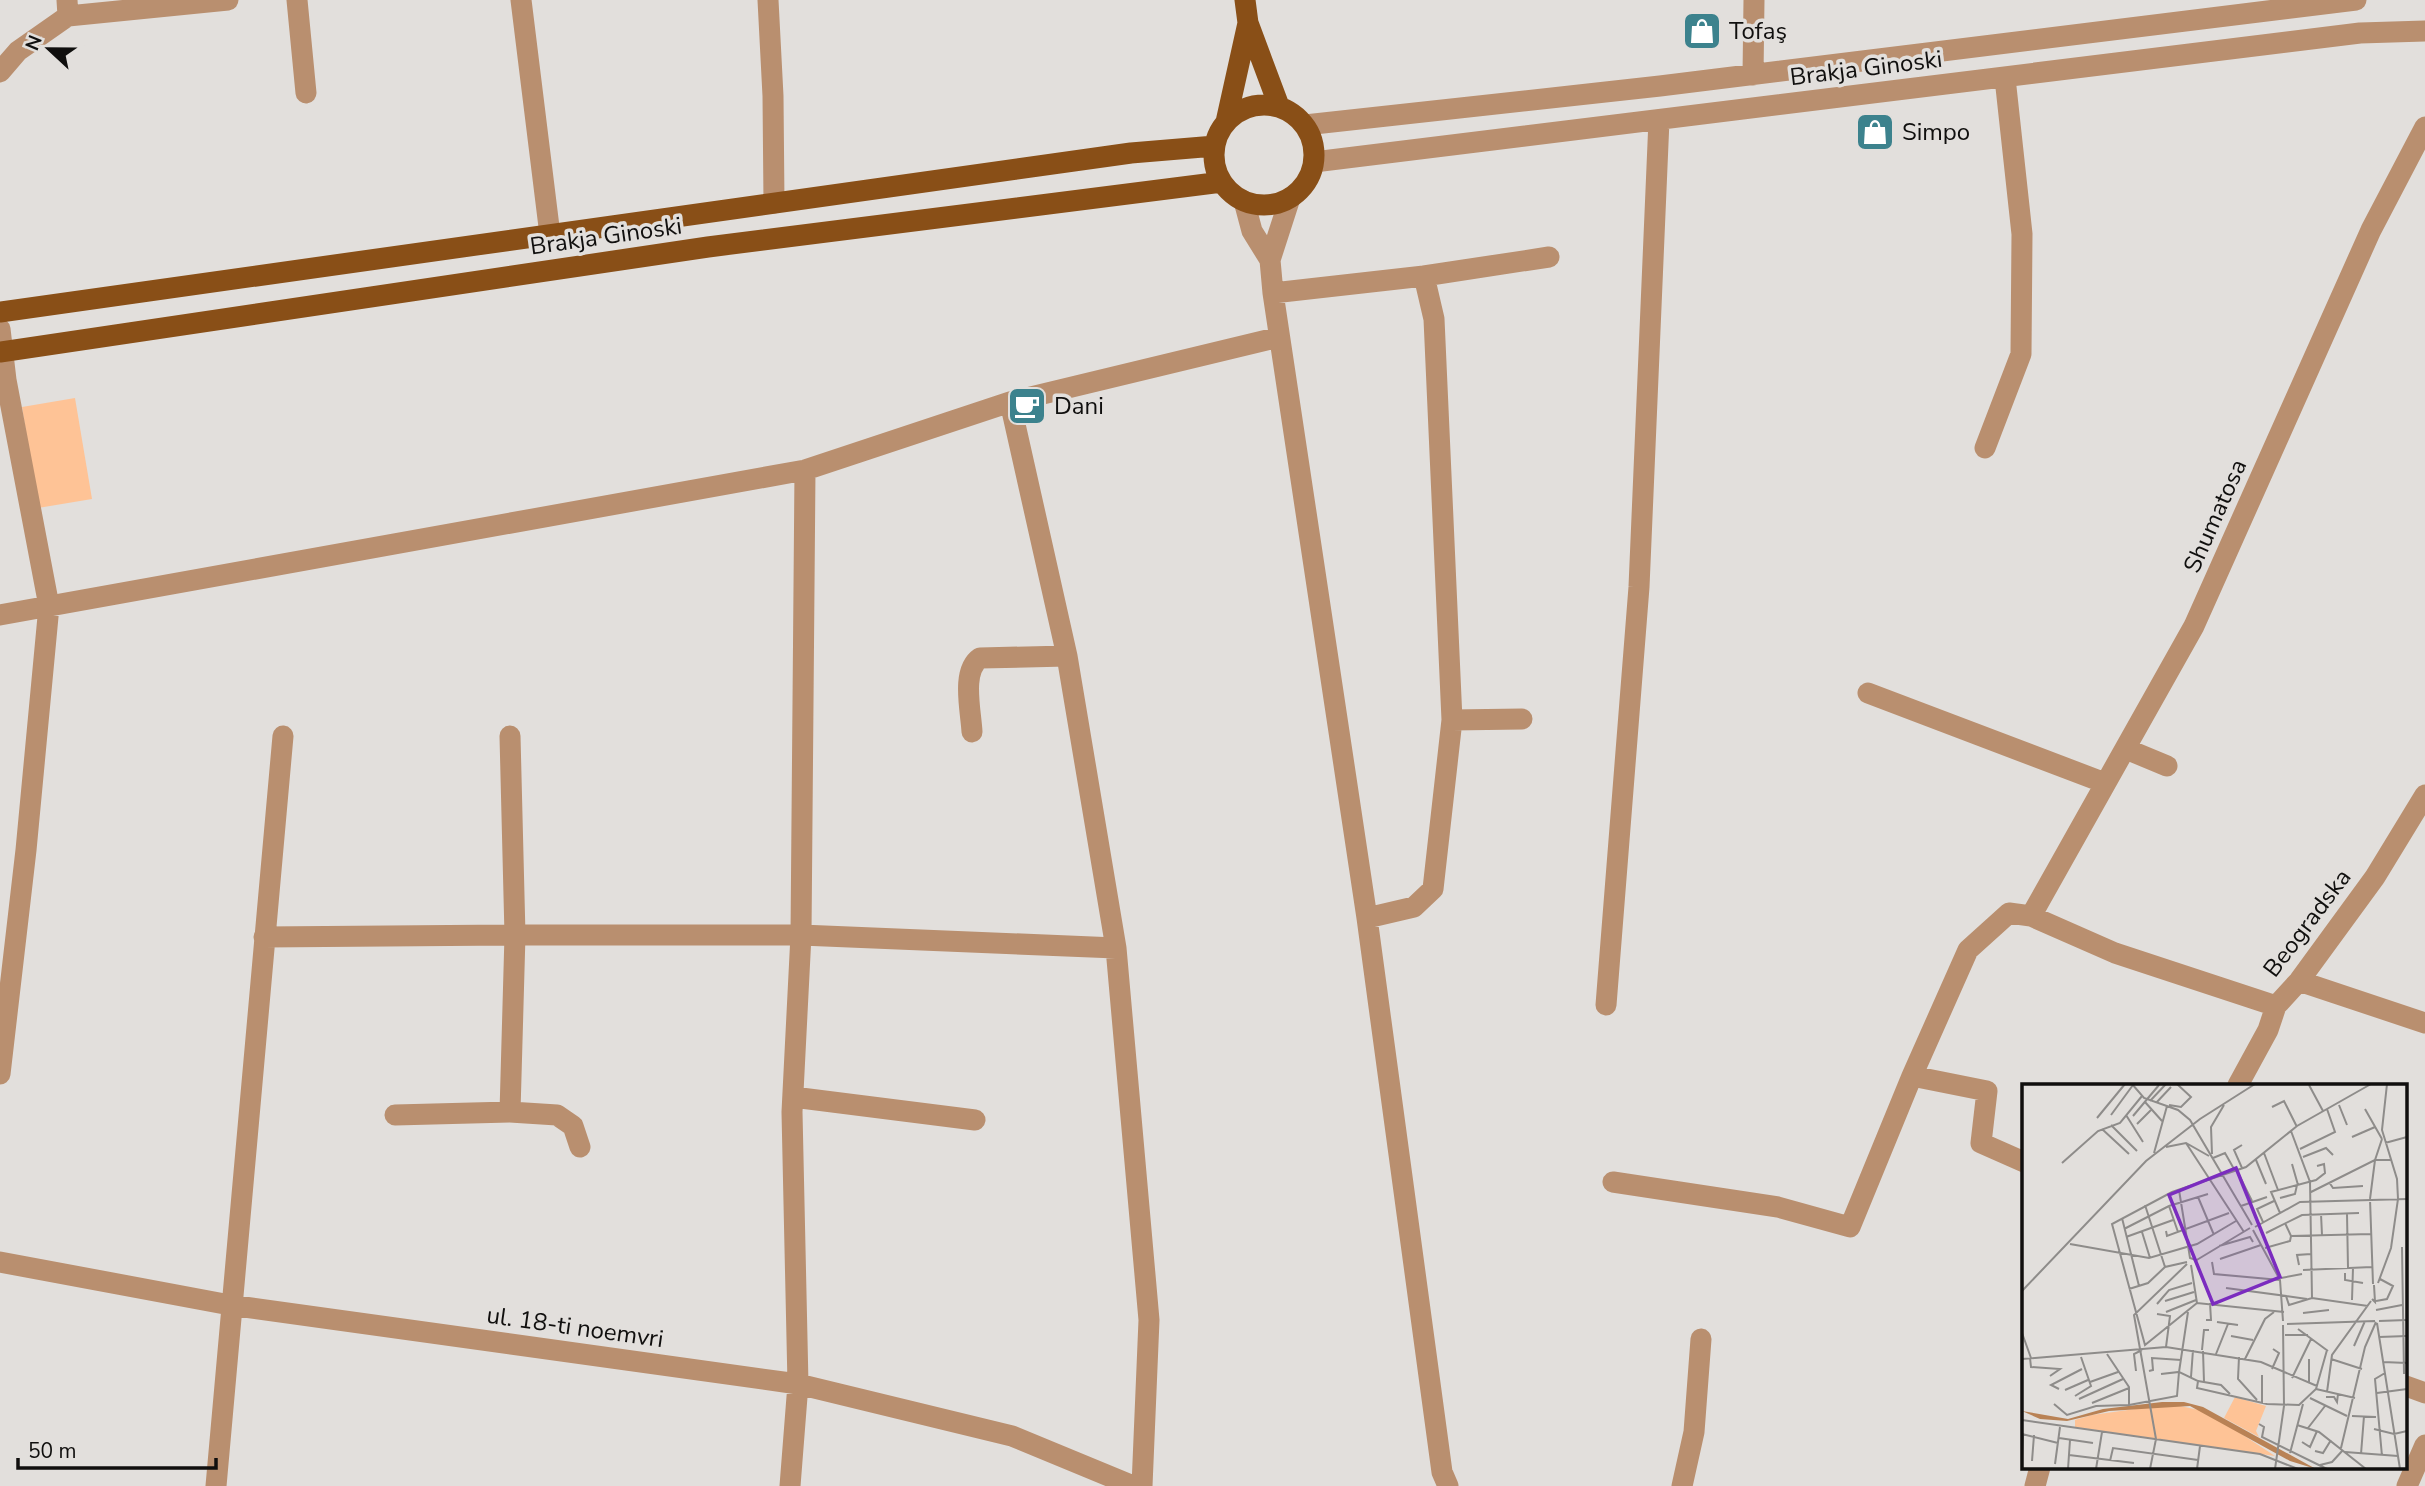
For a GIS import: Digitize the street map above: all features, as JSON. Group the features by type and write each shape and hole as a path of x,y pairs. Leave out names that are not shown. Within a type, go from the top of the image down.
{"main road":[{"path":"1245,0 1248,23 1279,107"},
{"path":"1226,122 1250,106 1265,104 1294,114 1305,125 1314,149 1310,176 1301,189 1290,198 1275,204 1259,205 1244,201 1231,193 1216,170 1215,146 1226,122 1248,23"},
{"name":"Brakja Ginoski","path":"0,313 1131,153 1215,146"},
{"name":"Brakja Ginoski","path":"1,351 708,247 1222,182"}],"street":[{"path":"0,72 9,51 68,8 228,0"},
{"path":"297,0 306,93"},
{"path":"521,0 550,235"},
{"path":"768,0 773,96 774,204"},
{"path":"1753,75 1754,0"},
{"name":"Brakja Ginoski","path":"1305,125 1753,75 2249,7 2356,0"},
{"name":"Brakja Ginoski","path":"1314,162 2360,33 2425,31"},
{"path":"1985,448 2021,354 2022,234 2005,78"},
{"path":"1606,1005 1639,587 1659,120"},
{"name":"Shumatosa","path":"2031,916 2193,626 2371,230 2425,127"},
{"path":"1269,260 1290,198"},
{"path":"1244,201 1252,231 1269,260 1367,918 1443,1481"},
{"path":"1273,293 1424,276 1549,257"},
{"path":"1367,918 1415,907 1433,890 1452,720 1434,319 1424,276"},
{"path":"0,329 1,351 48,606 26,850 0,1074"},
{"path":"0,615 805,470 1010,402 1279,337"},
{"path":"1010,402 1067,656 1116,948 1149,1320 1142,1486"},
{"path":"790,1486 798,1384 793,1097 801,936 805,470"},
{"path":"972,732 968,672 972,662 980,657 1067,656"},
{"path":"1868,693 2105,783"},
{"path":"1452,720 1522,719"},
{"path":"216,1486 230,1305 283,736"},
{"path":"510,736 515,934 510,1112"},
{"path":"2126,749 2167,766"},
{"name":"Beogradska","path":"2239,1084 2268,1030 2276,1006 2299,981 2375,877 2425,795"},
{"path":"1613,1182 1778,1207 1850,1227 1912,1076 1968,950 2009,913 2031,916 2115,953 2276,1006"},
{"path":"264,937 515,934 801,936 1116,948"},
{"path":"2299,981 2425,1023"},
{"path":"1912,1076 1987,1091 1981,1143 2022,1162"},
{"path":"793,1097 975,1120"},
{"path":"395,1115 510,1112 557,1115 573,1126 580,1147"},
{"name":"ul. 18-ti noemvri","path":"0,1262 230,1305 798,1384 1012,1436 1133,1486"},
{"path":"1682,1486 1694,1432 1701,1339"},
{"path":"2408,1388 2425,1393"},
{"path":"2407,1486 2425,1445"},
{"path":"2035,1486 2040,1468"}],"shaded area":[{"path":"75,398 92,499 38,508 22,407"}],"place":[{"name":"Tofaş","path":"1702,31"},
{"name":"Simpo","path":"1875,132"},
{"name":"Dani","path":"1027,406"}]}
